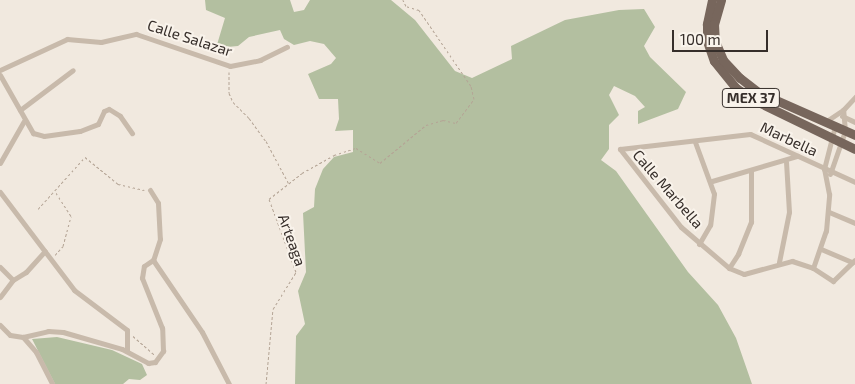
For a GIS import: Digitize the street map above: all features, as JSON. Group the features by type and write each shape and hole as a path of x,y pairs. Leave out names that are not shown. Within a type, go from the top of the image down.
{"main road":[{"name":"MEX 37","path":"712,0 707,24 707,41 714,61 736,88 754,100 855,149"},
{"name":"MEX 37","path":"721,0 714,33 723,60 758,92 855,135"}],"street":[{"name":"Calle Salazar","path":"0,70 67,39 102,42 136,34 230,66 260,60 287,47"},
{"path":"20,110 74,70"},
{"path":"0,75 20,110 24,122 33,133 44,136 80,130 98,124 104,111 110,109 120,116 132,132"},
{"path":"825,122 843,110 855,97"},
{"path":"813,268 821,249 829,212 829,175 845,131 843,110"},
{"path":"836,114 855,122"},
{"path":"0,163 24,122"},
{"path":"835,126 824,169 829,175 855,182"},
{"name":"Marbella","path":"620,149 695,142 750,134 824,169"},
{"path":"695,142 712,182 713,214 699,244"},
{"name":"Calle Marbella","path":"620,149 681,227 728,268"},
{"path":"712,182 786,162 797,156"},
{"path":"780,262 790,212 786,162"},
{"path":"752,171 750,222 738,254 728,268 744,274 792,260 813,268 833,281 854,261 821,249"},
{"path":"0,324 10,335 23,337 48,331 93,339 127,351 148,363 159,359 164,351 162,328 142,278 144,266 153,260 160,239 158,203 150,190"},
{"path":"0,192 74,290 127,330 127,351"},
{"path":"829,212 855,223"},
{"path":"0,296 13,280 26,272 45,251"},
{"path":"153,260 202,332 229,384"},
{"path":"0,267 13,280"},
{"path":"23,337 36,352 52,384"}],"path":[{"path":"230,66 229,93 232,102 249,118 266,141 289,184 302,173 334,155 356,148 380,163 426,125 443,120 456,123 464,117 474,99 471,86 419,10 406,6 403,0"},
{"path":"38,210 85,157 118,184 150,190"},
{"name":"Arteaga","path":"266,384 273,309 296,272 268,203 269,199 289,184"},
{"path":"50,258 64,246 71,216 55,191"},
{"path":"127,330 159,359"}],"green space":[{"path":"205,0 290,0 294,12 304,10 310,0 391,0 415,20 455,71 472,78 512,59 511,46 565,20 619,10 644,9 655,27 644,46 650,57 686,92 678,109 638,124 638,111 645,107 635,96 614,86 609,95 619,115 609,125 609,149 601,160 616,171 688,272 718,305 736,338 752,384 295,384 296,336 305,324 298,291 306,272 303,213 314,207 315,189 323,169 334,157 353,152 353,130 335,131 339,119 338,99 319,99 308,74 331,64 336,58 324,44 310,41 294,45 284,39 280,30 249,37 238,46 216,48 225,18 206,10"},
{"path":"57,337 112,350 142,364 147,375 140,380 129,379 123,384 55,384 32,339"}]}
